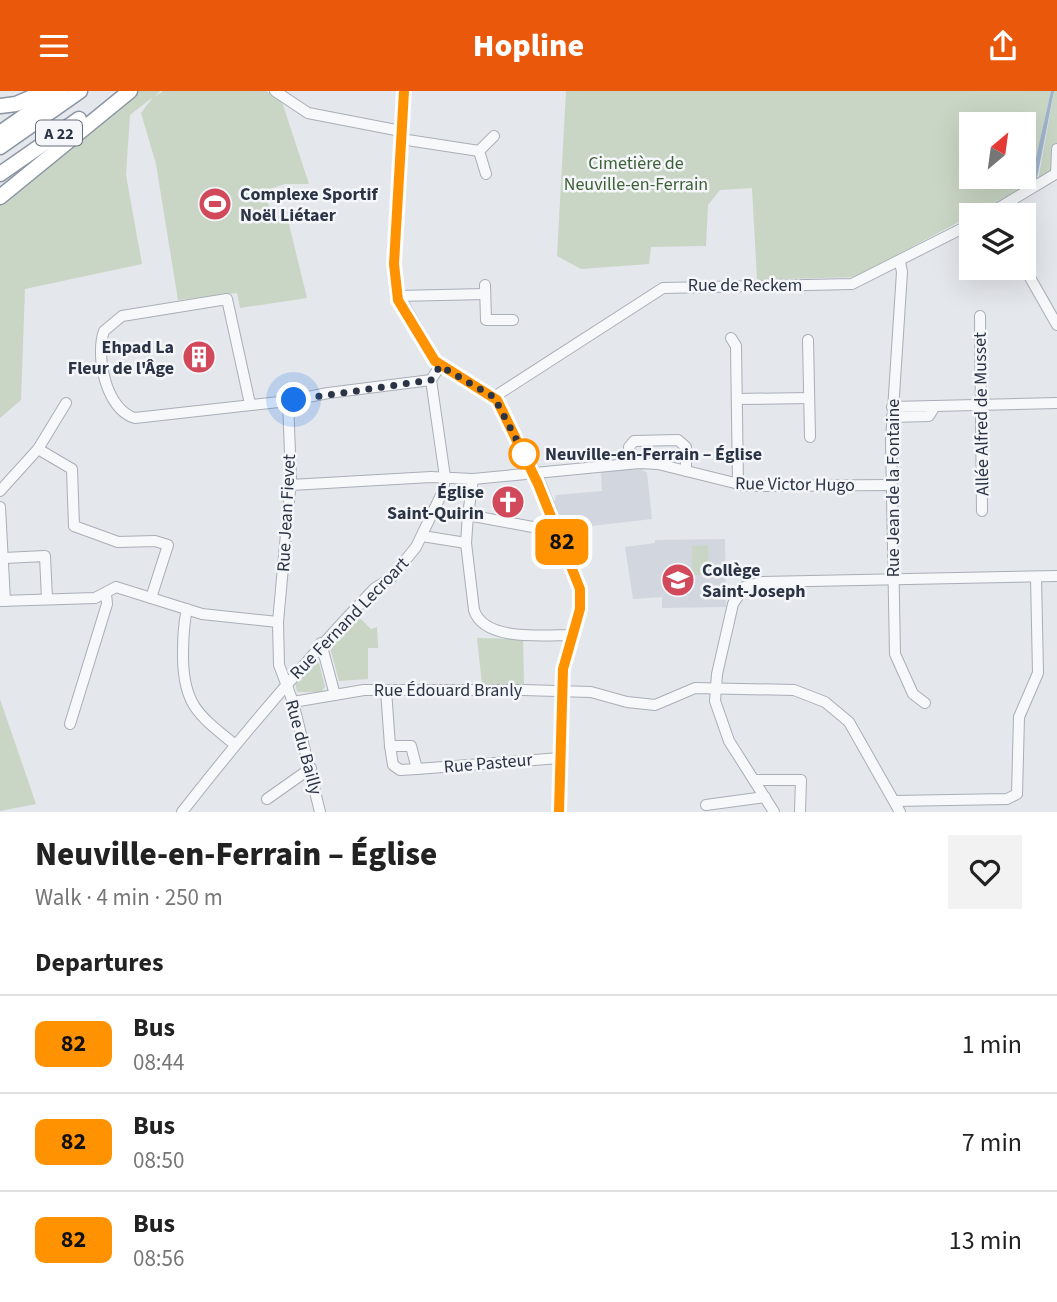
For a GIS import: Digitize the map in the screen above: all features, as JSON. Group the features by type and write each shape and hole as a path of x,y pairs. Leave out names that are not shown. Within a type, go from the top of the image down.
{"highway":[{"path":"0,107 16,104 46,91"},
{"path":"0,133 60,91"},
{"name":"A 22","path":"0,147 80,91"},
{"name":"A 22","path":"0,174 118,91"},
{"path":"0,197 130,91"}],"main road":[{"path":"404,91 394,264 397,296 427,350 440,366 494,397 534,473 581,593 564,663 559,812"}],"street":[{"path":"275,91 308,113 479,151"},
{"path":"479,151 494,136"},
{"path":"1009,203 1057,174 1057,149"},
{"path":"479,151 486,174"},
{"name":"Rue de Reckem","path":"494,397 663,288 852,284 959,230"},
{"name":"Rue Jean de la Fontaine","path":"900,262 902,272 892,412 891,485 895,659 913,694 925,703"},
{"path":"1031,280 1057,325"},
{"path":"397,296 485,289 486,320 513,320"},
{"path":"250,404 228,299 126,315 112,321 104,331 101,343 108,392 118,409 135,418 288,401 328,393 431,380"},
{"name":"Allée Alfred de Musset","path":"980,316 982,511"},
{"path":"731,338 736,346 738,485"},
{"path":"808,340 810,437"},
{"path":"440,366 431,380 445,477"},
{"path":"737,398 809,398"},
{"name":"Rue Jean Fievet","path":"286,683 280,673 278,622 291,485 288,401"},
{"path":"0,491 38,449 66,403"},
{"path":"892,412 935,406 1057,403"},
{"path":"629,464 629,447 634,442 678,440 686,447 686,471"},
{"path":"38,449 72,469 74,526 118,542 155,541 168,545 151,598"},
{"name":"Rue Victor Hugo","path":"291,485 445,477 473,479 629,464 658,464 738,485 891,485"},
{"name":"Rue Fernand Lecroart","path":"182,812 234,744 321,643 375,588 391,577 422,536 440,500 445,477"},
{"path":"473,479 466,543 474,610 478,619 504,633 572,635"},
{"path":"0,507 4,558 3,601 95,598 116,587 212,615 278,622"},
{"path":"468,515 538,528 555,526"},
{"path":"422,536 466,543"},
{"path":"4,558 45,556 47,599"},
{"path":"774,812 723,727 715,701 715,688 733,604 744,587 762,582 1057,576"},
{"path":"894,801 1007,799 1017,794 1019,717 1038,673 1036,577"},
{"path":"70,724 107,604 106,594"},
{"path":"187,609 183,631 187,694 199,714 234,744"},
{"path":"321,643 335,695"},
{"name":"Rue du Bailly","path":"286,683 311,768 320,812"},
{"name":"Rue Édouard Branly","path":"293,702 386,690 562,691 591,692 627,702 655,705 691,689 789,689 830,705 856,731 900,812"},
{"path":"386,690 390,746 394,767 417,769 411,746 390,746"},
{"name":"Rue Pasteur","path":"417,769 560,758"},
{"path":"267,799 311,768"},
{"path":"754,780 801,780 800,812"},
{"path":"706,805 765,797"}],"shaded area":[{"path":"641,469 647,473 652,519 565,529 553,507 556,495 602,491 601,472"},
{"name":"Collège Saint-Joseph","path":"725,539 726,607 662,608 662,597 633,599 625,547 655,543 655,540"}],"green space":[{"path":"139,91 160,91 154,97 163,91 266,91 281,99 309,184 285,184 261,192 276,217 287,216 307,298 240,308 237,293 178,300 156,164 141,113 153,97 130,115 126,175 142,264 25,289 21,400 0,418 0,204 105,115"},
{"name":"Cimetière de Neuville-en-Ferrain","path":"566,91 1051,91 1036,157 1036,112 959,112 959,189 1021,189 994,203 959,203 959,222 855,277 757,280 752,188 720,190 708,205 706,246 651,247 649,264 581,269 557,256"},
{"path":"1054,91 1057,91 1057,170 1038,181"},
{"path":"708,545 709,575 692,575 692,546"},
{"path":"357,615 371,629 377,627 378,648 368,648 368,679 339,681 329,644"},
{"path":"477,638 523,639 524,685 482,684"},
{"path":"313,662 319,663 325,687 321,692 297,692 295,682"},
{"path":"0,699 36,804 0,811"}],"water":[{"path":"1051,91 1054,91 1036,179 1036,157"}],"bus line":[{"name":"82","path":"404,91 394,264 398,300 435,361 497,400 538,484 580,589 580,609 563,669 559,812"}],"place":[{"name":"Complexe Sportif Noël Liétaer","path":"215,204"},
{"name":"Ehpad La Fleur de l'Âge","path":"199,357"},
{"name":"Neuville-en-Ferrain – Église","path":"524,454"},
{"name":"Église Saint-Quirin","path":"508,502"},
{"name":"Collège Saint-Joseph","path":"678,580"}],"route":[{"path":"294,400 431,380 440,366 497,400 524,454"}]}
